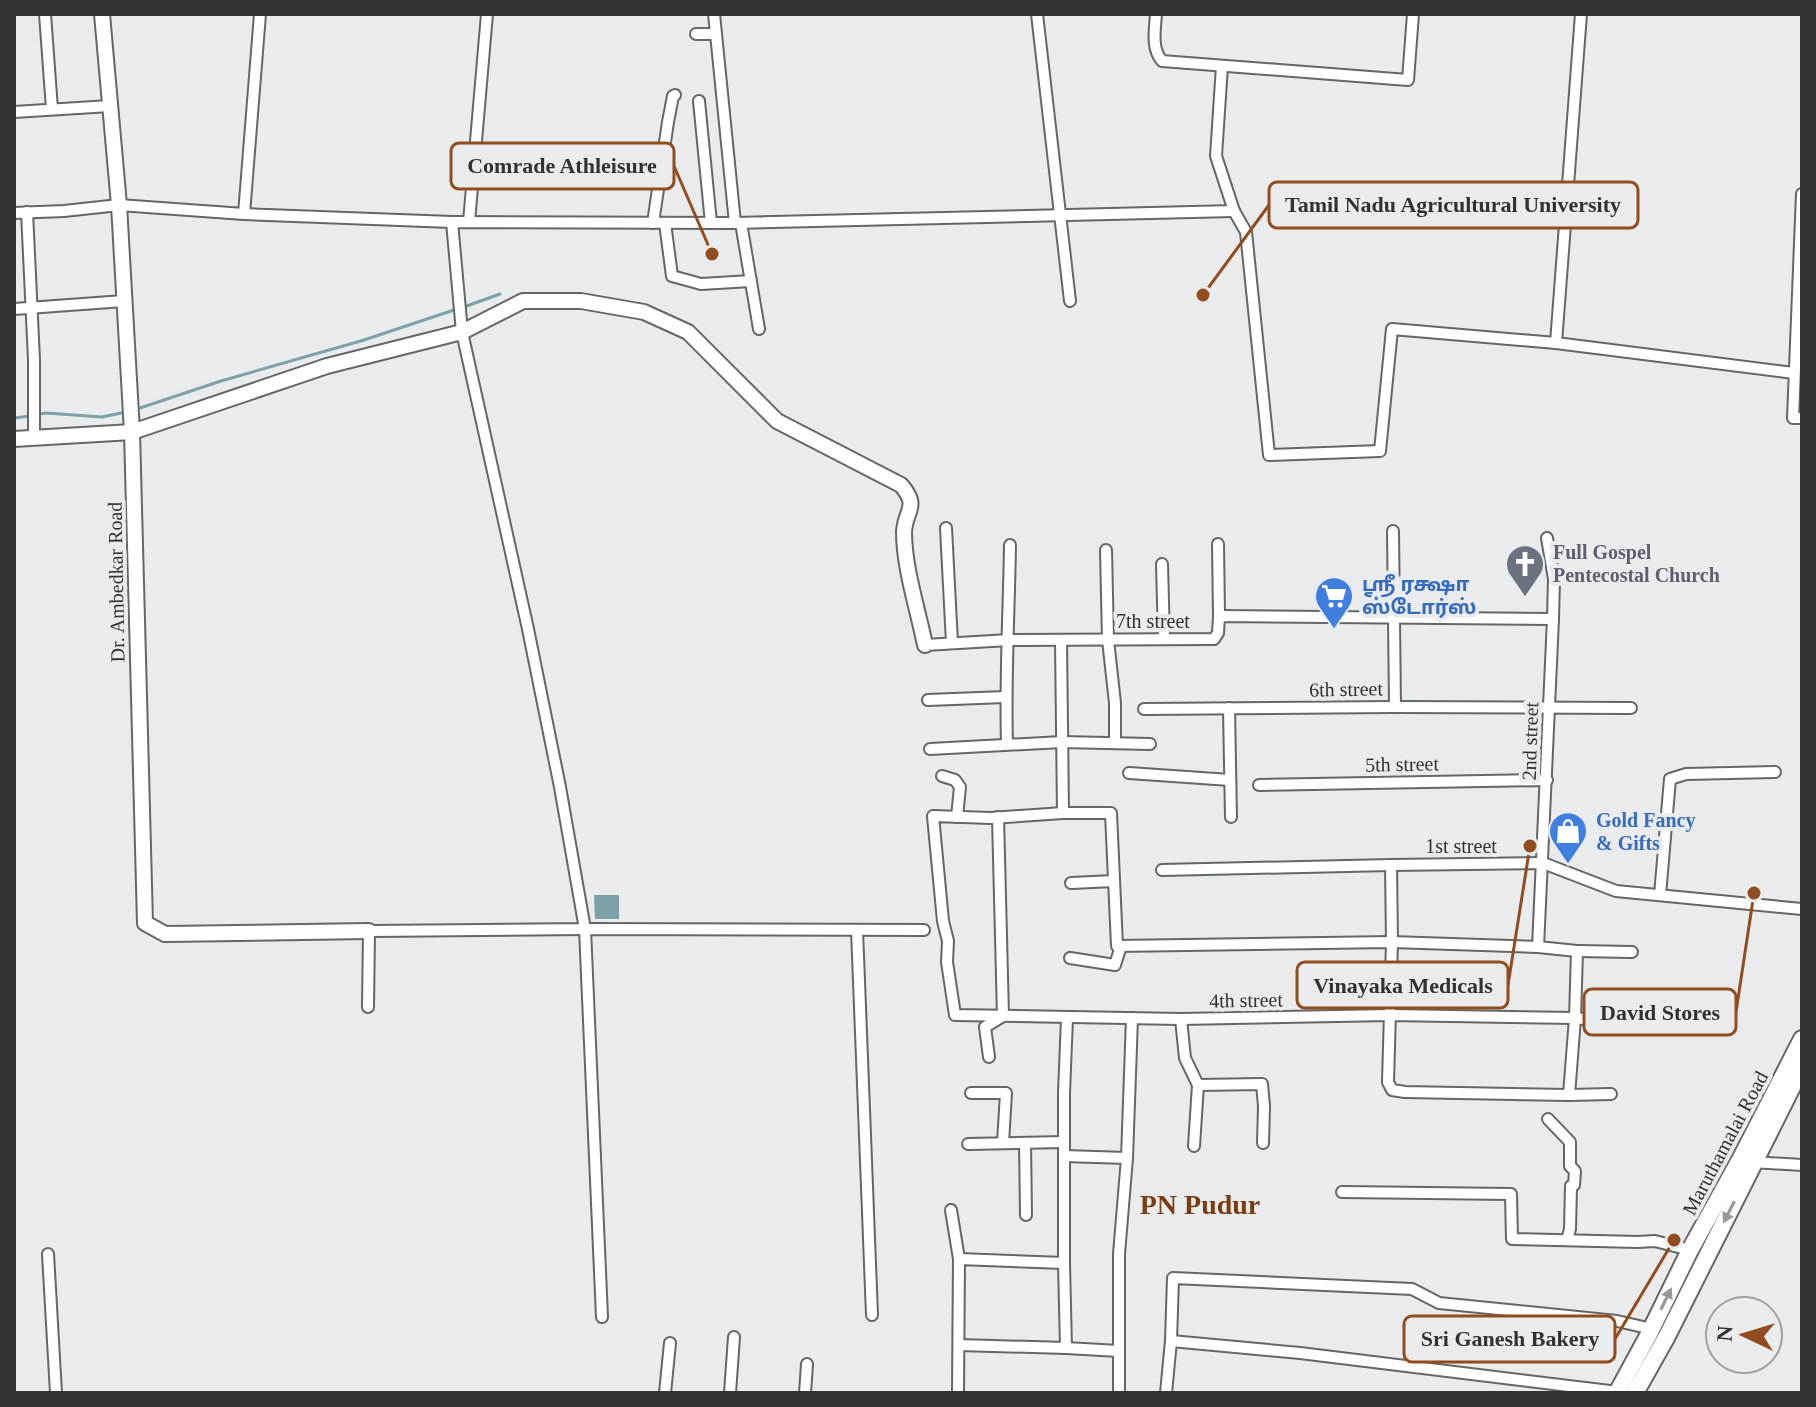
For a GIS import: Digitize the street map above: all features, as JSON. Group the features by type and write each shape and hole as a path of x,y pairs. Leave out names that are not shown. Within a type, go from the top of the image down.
{"main road":[{"name":"Maruthamalai Road","path":"1623,1393 1667,1336 1802,1039"},
{"name":"Maruthamalai Road","path":"1623,1393 1690,1250 1747,1160 1797,1091 1802,1067"}],"street":[{"path":"45,14 52,109"},
{"name":"Dr. Ambedkar Road","path":"102,14 119,205 132,432 145,923 165,934 369,931"},
{"path":"244,214 260,14"},
{"path":"469,222 487,14"},
{"path":"714,14 738,223 759,329"},
{"path":"1037,14 1070,301"},
{"path":"1156,14 1154,46 1162,61 1408,80 1413,14"},
{"path":"1556,343 1581,14"},
{"path":"696,34 716,34"},
{"path":"1222,66 1216,156 1234,211 1246,232 1269,455 1380,451 1392,329 1556,343 1794,373"},
{"path":"675,95 668,122 659,223 672,276 701,284 751,281"},
{"path":"699,101 711,223"},
{"path":"14,112 110,106"},
{"path":"1802,194 1793,418 1802,418"},
{"path":"14,213 119,205 244,214 452,222 738,223 1234,211"},
{"path":"27,212 34,437"},
{"path":"452,222 462,332 531,644 585,929 602,1317"},
{"path":"14,309 124,301"},
{"path":"14,439 132,432 327,366 462,332 523,301 581,301 644,312 688,332 777,421 901,485 908,493 911,504 904,527 905,541 925,645"},
{"path":"946,528 952,643"},
{"path":"1393,531 1395,707"},
{"name":"2nd street","path":"1538,947 1554,579 1547,538"},
{"path":"1218,544 1219,616"},
{"path":"1007,744 1005,697 1010,545"},
{"path":"1106,550 1115,743"},
{"path":"1162,564 1164,639"},
{"name":"7th street","path":"925,645 1009,640 1214,639 1217,637 1219,616 1553,619"},
{"path":"1061,640 1063,813"},
{"path":"928,700 1005,697"},
{"path":"1229,708 1231,817"},
{"name":"6th street","path":"1144,709 1631,708"},
{"path":"930,749 1062,742 1150,744"},
{"path":"1660,895 1670,779 1686,774 1775,772"},
{"path":"1129,773 1230,780"},
{"path":"942,776 955,780 960,787 957,817 1111,813 1117,946 1392,942 1632,952"},
{"name":"5th street","path":"1259,785 1547,780"},
{"name":"4th street","path":"957,817 933,816 955,1015 1181,1019 1390,1015 1575,1018 1630,1024"},
{"path":"989,1057 985,1027 1003,1016 998,817"},
{"name":"1st street","path":"1162,870 1543,863 1616,891 1802,909"},
{"path":"1391,865 1388,1082 1392,1090 1611,1094"},
{"path":"1071,883 1114,881"},
{"path":"857,930 872,1315"},
{"path":"368,1007 369,931 924,930"},
{"path":"1070,958 1115,965 1121,946"},
{"path":"1569,1095 1577,951"},
{"path":"1066,1348 1064,1142 1067,1018"},
{"path":"1119,1393 1119,1254 1127,1158 1132,1018"},
{"path":"1181,1019 1185,1058 1198,1085 1194,1146"},
{"path":"1198,1085 1262,1084 1263,1143"},
{"path":"971,1093 1006,1093 1003,1143"},
{"path":"1548,1119 1570,1142 1570,1166 1575,1171 1567,1240"},
{"path":"968,1144 1064,1142"},
{"path":"1025,1143 1026,1215"},
{"path":"1064,1156 1127,1158"},
{"path":"1747,1160 1802,1165"},
{"path":"1342,1192 1511,1194 1512,1239 1655,1241 1690,1250"},
{"path":"951,1210 959,1259 958,1393"},
{"path":"48,1254 56,1393"},
{"path":"959,1259 1064,1263"},
{"path":"1166,1393 1173,1278 1412,1289 1439,1303 1602,1319 1652,1329"},
{"path":"730,1393 734,1337"},
{"path":"1171,1341 1300,1353 1623,1393"},
{"path":"665,1393 670,1343"},
{"path":"959,1345 1119,1351"},
{"path":"805,1393 807,1364"}],"water":[{"path":"594,895 619,895 619,919 595,919"}],"waterway":[{"path":"464,307 500,294"},
{"path":"140,408 457,309"},
{"path":"39,414 102,417 121,413"},
{"path":"14,418 30,416"}],"place":[{"name":"Comrade Athleisure","path":"712,254"},
{"name":"Tamil Nadu Agricultural University","path":"1203,295"},
{"name":"Full Gospel Pentecostal Church","path":"1525,598"},
{"name":"ஶ்ரீ ரக்ஷா ஸ்டோர்ஸ்","path":"1334,630"},
{"name":"Vinayaka Medicals","path":"1530,846"},
{"name":"Gold Fancy & Gifts","path":"1568,865"},
{"name":"David Stores","path":"1754,893"},
{"name":"Sri Ganesh Bakery","path":"1674,1240"}],"district":[{"name":"PN Pudur","path":"1200,1204"}]}
